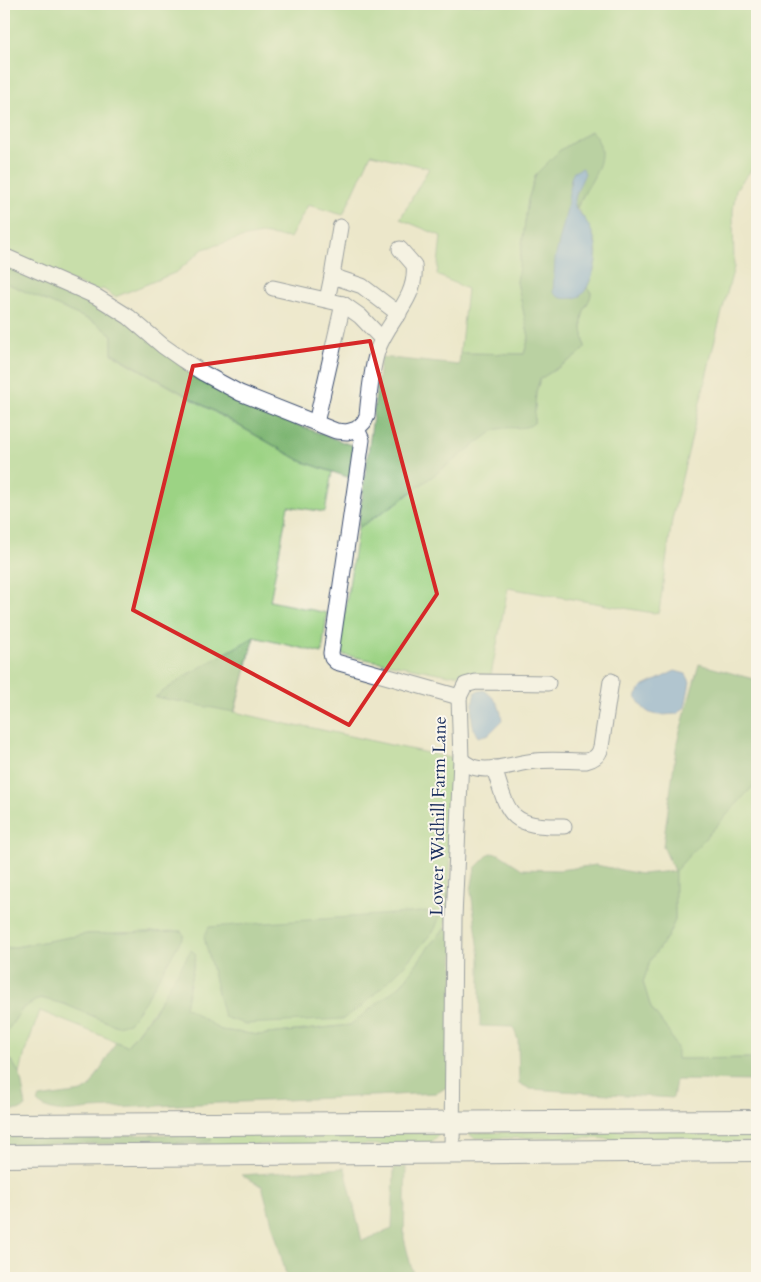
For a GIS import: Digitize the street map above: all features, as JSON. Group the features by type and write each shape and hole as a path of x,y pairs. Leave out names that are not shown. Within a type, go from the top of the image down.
{"highway":[{"path":"4,1125 757,1121"},
{"path":"4,1156 757,1150"}],"lane":[{"path":"327,300 340,227"},
{"path":"4,256 97,297 130,317 163,346 203,373 248,396 336,431 347,432 357,429 367,416 375,360 382,339 399,314 410,291 414,270 412,261 400,249"},
{"path":"332,276 362,286 399,314"},
{"path":"273,288 343,304 360,316 382,339"},
{"path":"316,423 343,304"},
{"name":"Lower Widhill Farm Lane","path":"357,429 362,440 352,520 332,639 332,658 336,662 360,670 458,697 460,759 454,918 452,1152"},
{"path":"460,759 472,767 494,768 536,760 586,761 593,759 600,752 611,681"},
{"path":"458,697 465,685 476,682 548,683"},
{"path":"494,768 506,803 515,817 530,825 564,826"}],"highlighted area":[{"path":"370,341 437,594 349,725 133,610 193,366"}],"green space":[{"path":"4,4 757,4 757,163 736,189 733,211 734,267 672,520 659,612 653,613 508,588 491,675 470,673 449,675 344,655 339,650 358,528 398,502 493,431 534,423 536,392 540,379 578,355 585,348 582,321 591,295 587,288 597,255 594,237 577,208 585,192 591,131 559,151 536,174 528,200 517,282 529,337 524,354 460,353 467,289 437,275 441,236 400,219 429,168 371,154 343,215 308,205 290,238 261,234 203,249 177,272 115,297 103,289 95,291 4,253"},
{"path":"591,131 599,142 601,154 599,165 574,212 571,224 587,288 591,292 582,321 585,348 578,355 540,379 536,392 534,423 525,427 504,428 493,431 398,502 358,528 381,357 459,365 460,353 524,354 529,337 517,282 528,200 536,174 559,151"},
{"path":"4,262 100,303 237,398 287,421 354,446 350,478 301,461 112,353 112,335 96,323 4,282"},
{"path":"4,282 96,323 112,335 112,354 301,461 332,472 325,512 288,506 270,601 327,613 322,653 254,637 235,712 455,759 448,911 445,928 430,945 402,984 350,1025 259,1035 221,1030 185,1007 196,954 127,1046 40,1011 25,1052 20,1074 6,1053 7,1031 23,1008 40,998 64,1004 117,1026 181,931 87,934 4,949"},
{"path":"254,637 234,712 155,697 190,673"},
{"path":"699,664 757,680 757,782 675,871 675,920 668,936 651,959 643,982 651,1008 668,1031 677,1048 677,1059 757,1058 757,1081 676,1080 673,1098 530,1089 519,1083 518,1040 513,1027 480,1026 480,958 471,891 475,868 490,853 499,854 522,869 559,870 596,865 641,874 674,871 663,846 677,742"},
{"path":"757,782 757,1058 677,1059 668,1031 651,1008 643,982 651,959 668,936 675,920 674,871"},
{"path":"435,911 439,918 435,929 401,969 362,1006 343,1019 245,1024 224,1017 204,937 209,927"},
{"path":"445,928 454,933 452,1084 437,1093 91,1109 63,1112 49,1109 37,1102 39,1098 82,1092 90,1087 116,1042 127,1046 153,1013 191,950 196,954 185,1007 221,1030 259,1035 350,1025 402,984 430,945"},
{"path":"181,931 184,935 145,1001 129,1023 117,1026 64,1004 40,998 23,1008 7,1031 6,1053 20,1074 26,1106 21,1110 4,1110 4,949 87,934"},
{"path":"757,1128 757,1142 648,1143 597,1138 474,1138 468,1133"},
{"path":"440,1133 429,1145 84,1144 209,1134"},
{"path":"210,1134 211,1141 207,1142 4,1145 4,1136"},
{"path":"406,1167 404,1238 414,1278 287,1278 262,1186 241,1175 345,1168 362,1241 392,1229 394,1168"}],"water":[{"path":"582,168 585,173 576,193 575,206 586,221 593,236 596,252 595,267 588,286 583,293 577,297 562,298 553,292 555,259 567,209 571,178 574,172"},
{"path":"675,671 686,674 690,682 685,707 678,714 658,715 649,712 640,704 636,697 642,687"},
{"path":"484,690 497,703 502,721 489,734 478,737 472,721 473,704 475,692"}]}
